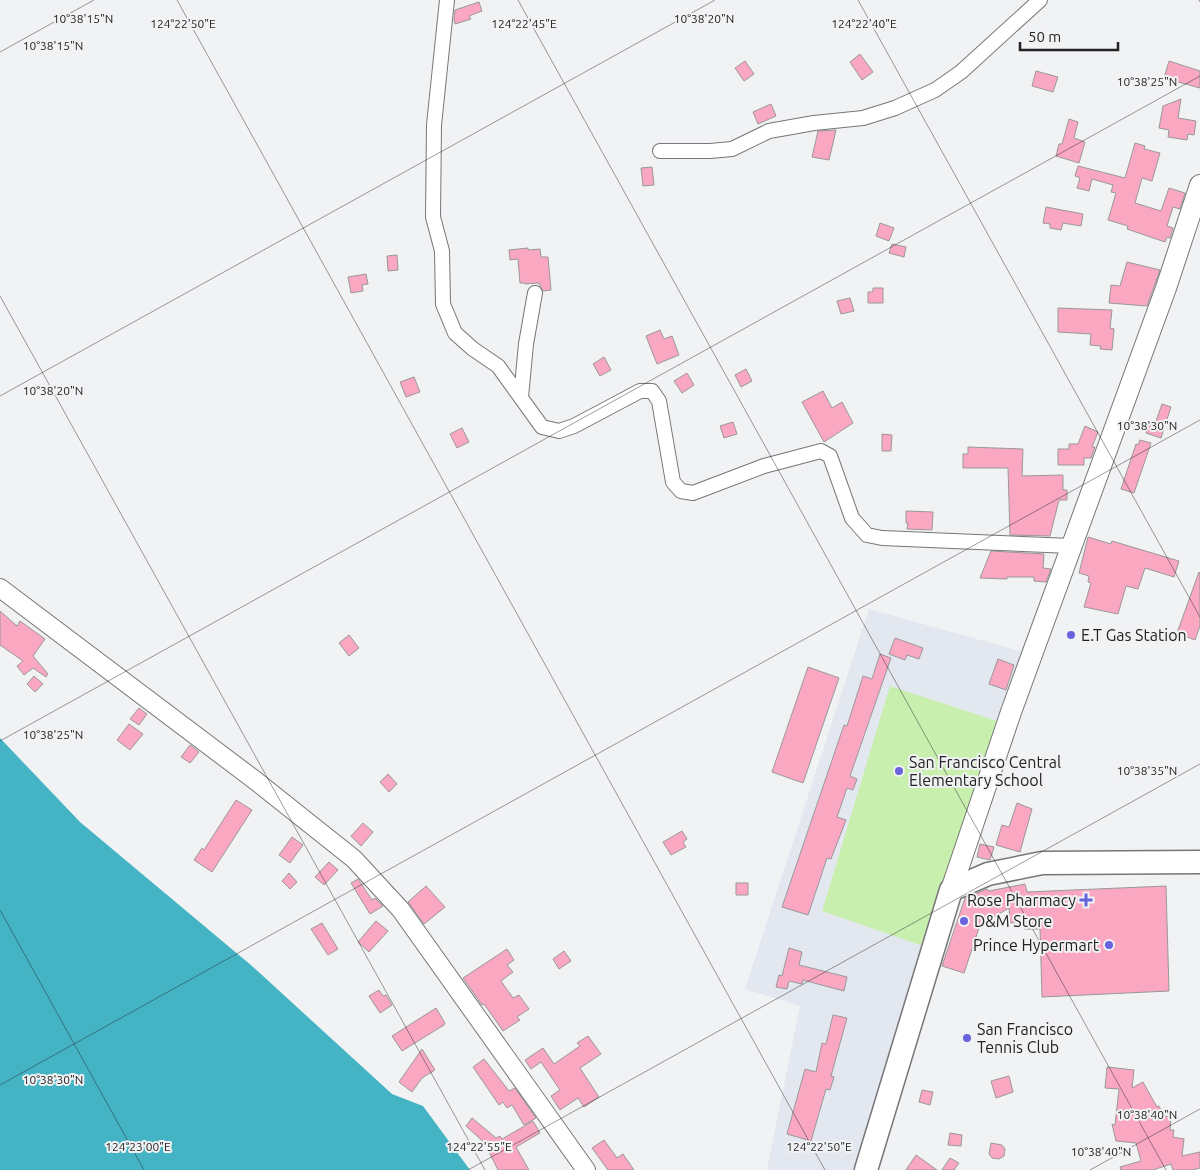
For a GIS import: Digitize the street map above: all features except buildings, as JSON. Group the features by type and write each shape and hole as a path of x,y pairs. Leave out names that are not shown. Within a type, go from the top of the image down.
{"main road":[{"path":"866,1170 951,890 1011,712 1166,288 1200,185"},
{"path":"951,890 988,874 1042,863 1200,862"}],"street":[{"path":"447,0 434,125 434,217 442,251 443,304 455,333 498,366 542,427 559,431 574,426 640,391 652,391 659,401 673,482 681,491 693,493 764,466 822,451 830,456 852,518 867,535 882,538 1072,546"},
{"path":"660,151 710,151 732,148 769,131 814,123 863,118 895,108 935,90 961,72 1040,0"},
{"path":"521,397 526,344 535,292"},
{"path":"0,588 256,780 354,859 401,910 586,1170"}],"shaded area":[{"name":"San Francisco Central Elementary School","path":"869,609 1023,652 860,1170 767,1170 800,1006 745,989"}],"green space":[{"path":"890,686 997,721 923,946 822,911"}],"water":[{"path":"0,738 80,822 252,966 392,1094 423,1106 470,1170 0,1170"}],"place":[{"name":"E.T Gas Station","path":"1071,635"},
{"name":"San Francisco Central Elementary School","path":"899,771"},
{"name":"Rose Pharmacy","path":"1086,900"},
{"name":"D&M Store","path":"964,921"},
{"name":"Prince Hypermart","path":"1109,945"},
{"name":"San Francisco Tennis Club","path":"967,1038"}]}
